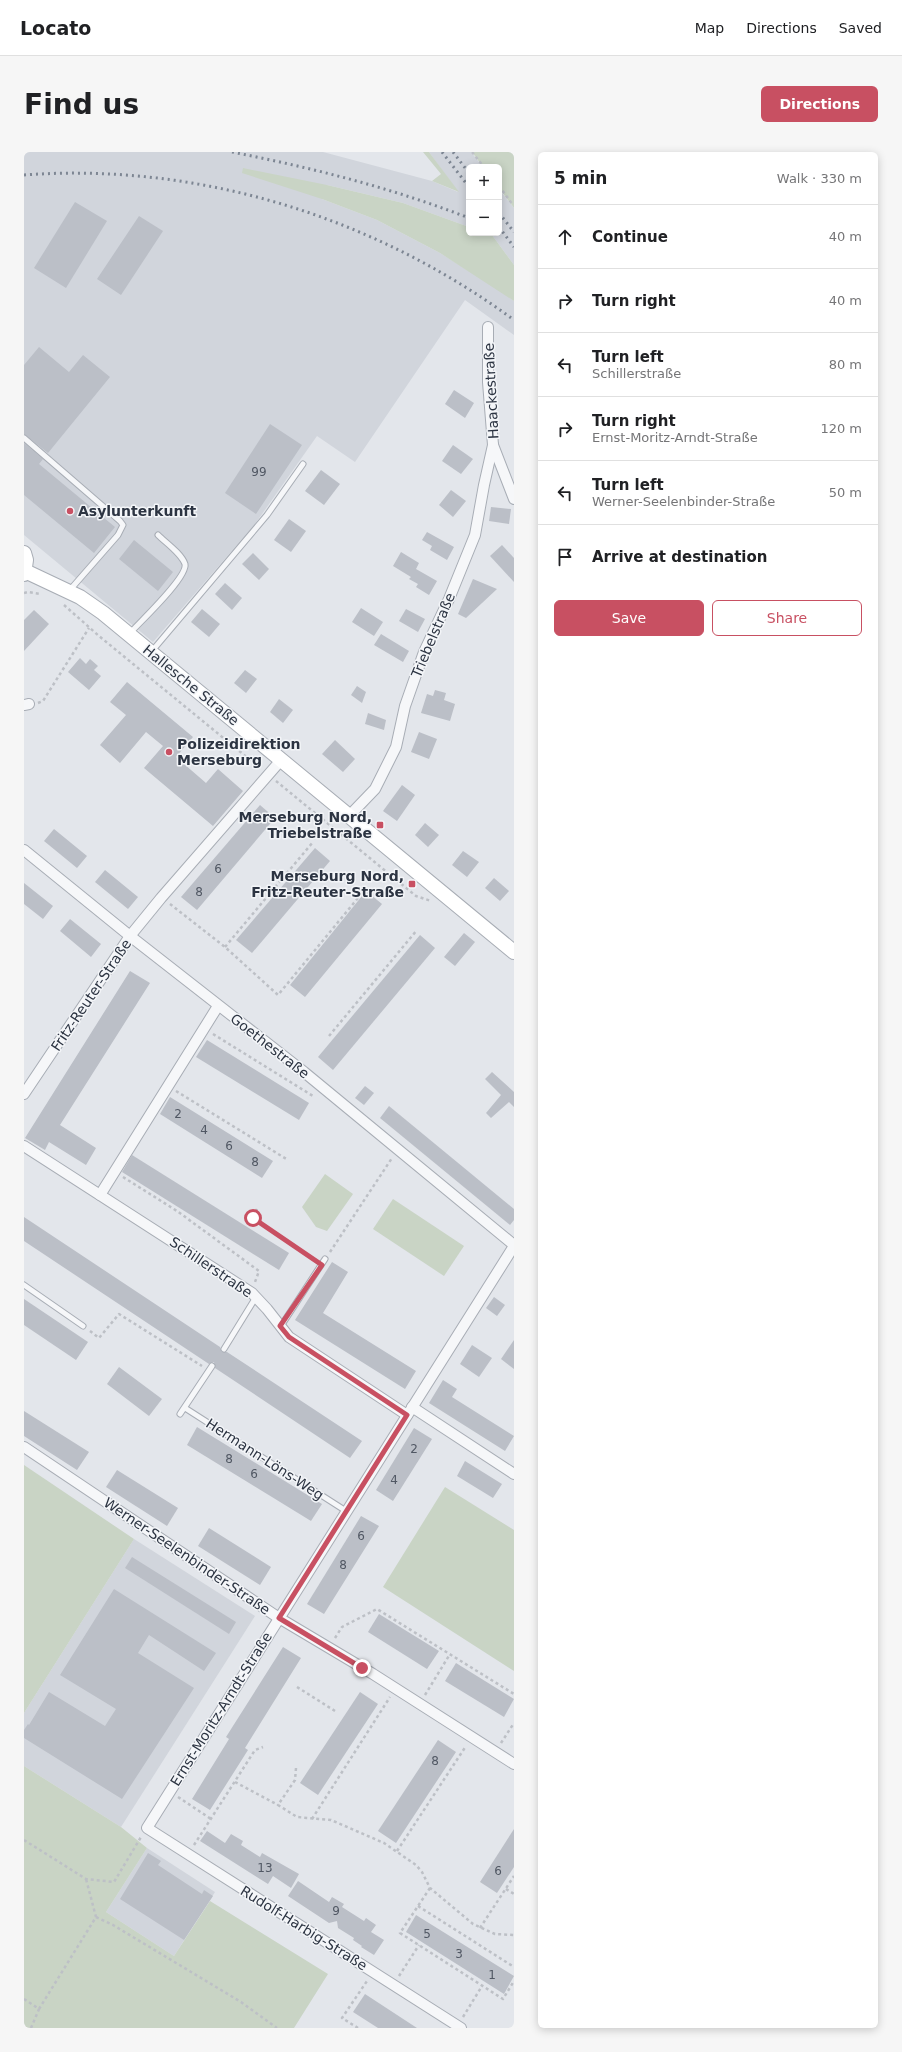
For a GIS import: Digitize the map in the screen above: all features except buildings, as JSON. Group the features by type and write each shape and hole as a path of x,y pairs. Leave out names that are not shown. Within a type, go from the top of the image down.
{"main road":[{"path":"24,553 26,560 25,572"},
{"name":"Hallesche Straße","path":"25,572 65,597 103,613 350,815 514,952"}],"street":[{"name":"Haackestraße","path":"488,327 488,382 493,445 514,499"},
{"name":"Triebelstraße","path":"350,815 375,789 396,747 405,706 424,652 449,598 475,535 493,445"},
{"name":"Fritz-Reuter-Straße","path":"24,1093 130,936 161,898 282,759"},
{"name":"Goethestraße","path":"24,850 218,1006 304,1072 514,1245"},
{"path":"100,1195 218,1006"},
{"name":"Schillerstraße","path":"24,1146 254,1295 289,1337 514,1474"},
{"name":"Ernst-Moritz-Arndt-Straße","path":"147,1828 514,1245"},
{"name":"Werner-Seelenbinder-Straße","path":"24,1447 279,1618 396,1688 514,1764"},
{"name":"Rudolf-Harbig-Straße","path":"147,1828 459,2027"}],"lane":[{"path":"24,438 123,525 118,535 65,597"},
{"path":"151,652 268,515 303,464"},
{"path":"129,634 168,592 185,569 179,555 158,535"},
{"path":"280,1326 325,1259"},
{"path":"24,1285 83,1326"},
{"path":"224,1349 254,1295"},
{"path":"180,1414 210,1368"},
{"name":"Hermann-Löns-Weg","path":"185,1408 346,1511"}],"path":[{"path":"472,152 482,164"},
{"path":"502,190 513,205"},
{"path":"24,593 28,592 48,597"},
{"path":"65,597 90,628 416,896 435,903"},
{"path":"27,704 34,705 43,701 90,628"},
{"path":"225,947 313,842"},
{"path":"161,898 225,947 278,995 367,886"},
{"path":"329,1036 417,930"},
{"name":"Goethestraße","path":"204,1029 317,1098"},
{"path":"167,1086 288,1160"},
{"path":"325,1259 397,1149"},
{"path":"114,1172 177,1211 259,1271 254,1295"},
{"path":"257,1209 253,1218 322,1265"},
{"path":"83,1326 99,1338 119,1314 210,1368"},
{"path":"329,1647 342,1627 377,1609 514,1694"},
{"path":"420,1704 450,1654"},
{"path":"297,1687 335,1711"},
{"path":"312,1819 396,1688"},
{"path":"496,1752 514,1723"},
{"path":"398,1851 472,1737"},
{"path":"188,1854 255,1750 263,1747"},
{"path":"278,1805 295,1780 296,1768"},
{"path":"234,1782 298,1817 331,1820 366,1834 398,1851 422,1872 430,1888 460,1914 480,1928 495,1934 514,1934"},
{"path":"170,1792 211,1819"},
{"path":"24,1840 86,1879 114,1882 147,1828"},
{"path":"480,1928 514,1876"},
{"path":"31,2028 39,2009 96,1917 86,1879"},
{"path":"430,1888 400,1933 503,1999 514,1981"},
{"path":"506,1889 514,1894"},
{"path":"418,1906 514,1967"},
{"path":"96,1917 114,1925 241,2002 277,2028"},
{"path":"394,1985 419,1945"},
{"path":"358,2028 342,2018 373,1972"},
{"path":"459,2027 482,1986"},
{"path":"24,1999 39,2009"}],"shaded area":[{"path":"24,152 323,152 432,181 458,192 429,152 471,152 481,164 466,164 466,226 403,203 327,185 322,199 377,220 440,253 504,293 514,301 514,335 465,300 355,462 317,436 255,524 153,642 24,535"},
{"path":"502,193 514,208 514,265 493,236 502,236"},
{"path":"134,1539 255,1616 121,1827 24,1766 24,1713"},
{"path":"147,1848 215,1892 174,1956 106,1912"}],"green space":[{"path":"423,152 429,152 459,192 432,181 441,174"},
{"path":"472,152 514,152 514,208 502,192 502,164 481,164"},
{"path":"243,168 327,185 403,203 466,226 466,236 493,236 514,265 514,301 440,253 377,220 322,199 242,173"},
{"path":"325,1174 353,1194 327,1231 316,1227 302,1207"},
{"path":"393,1199 464,1246 444,1276 373,1229"},
{"path":"24,1465 134,1539 24,1713"},
{"path":"445,1487 514,1530 514,1671 383,1587"},
{"path":"24,1766 121,1827 147,1848 106,1912 174,1956 210,1901 328,1974 294,2028 24,2028"}],"railway":[{"path":"232,152 322,172 382,188 466,217"},
{"path":"442,152 466,183"},
{"path":"453,152 466,169"},
{"path":"24,175 89,173 154,178 219,188 282,204 343,225 403,252 460,284 514,320"},
{"path":"502,217 514,232"},
{"path":"502,231 514,247"}],"place":[{"name":"Asylunterkunft","path":"70,511"},
{"name":"Polizeidirektion Merseburg","path":"169,752"},
{"name":"Merseburg Nord, Triebelstraße","path":"380,825"},
{"name":"Merseburg Nord, Fritz-Reuter-Straße","path":"412,884"}],"route":[{"path":"253,1218 322,1265 280,1326 289,1337 407,1415 279,1618 362,1668"}]}
